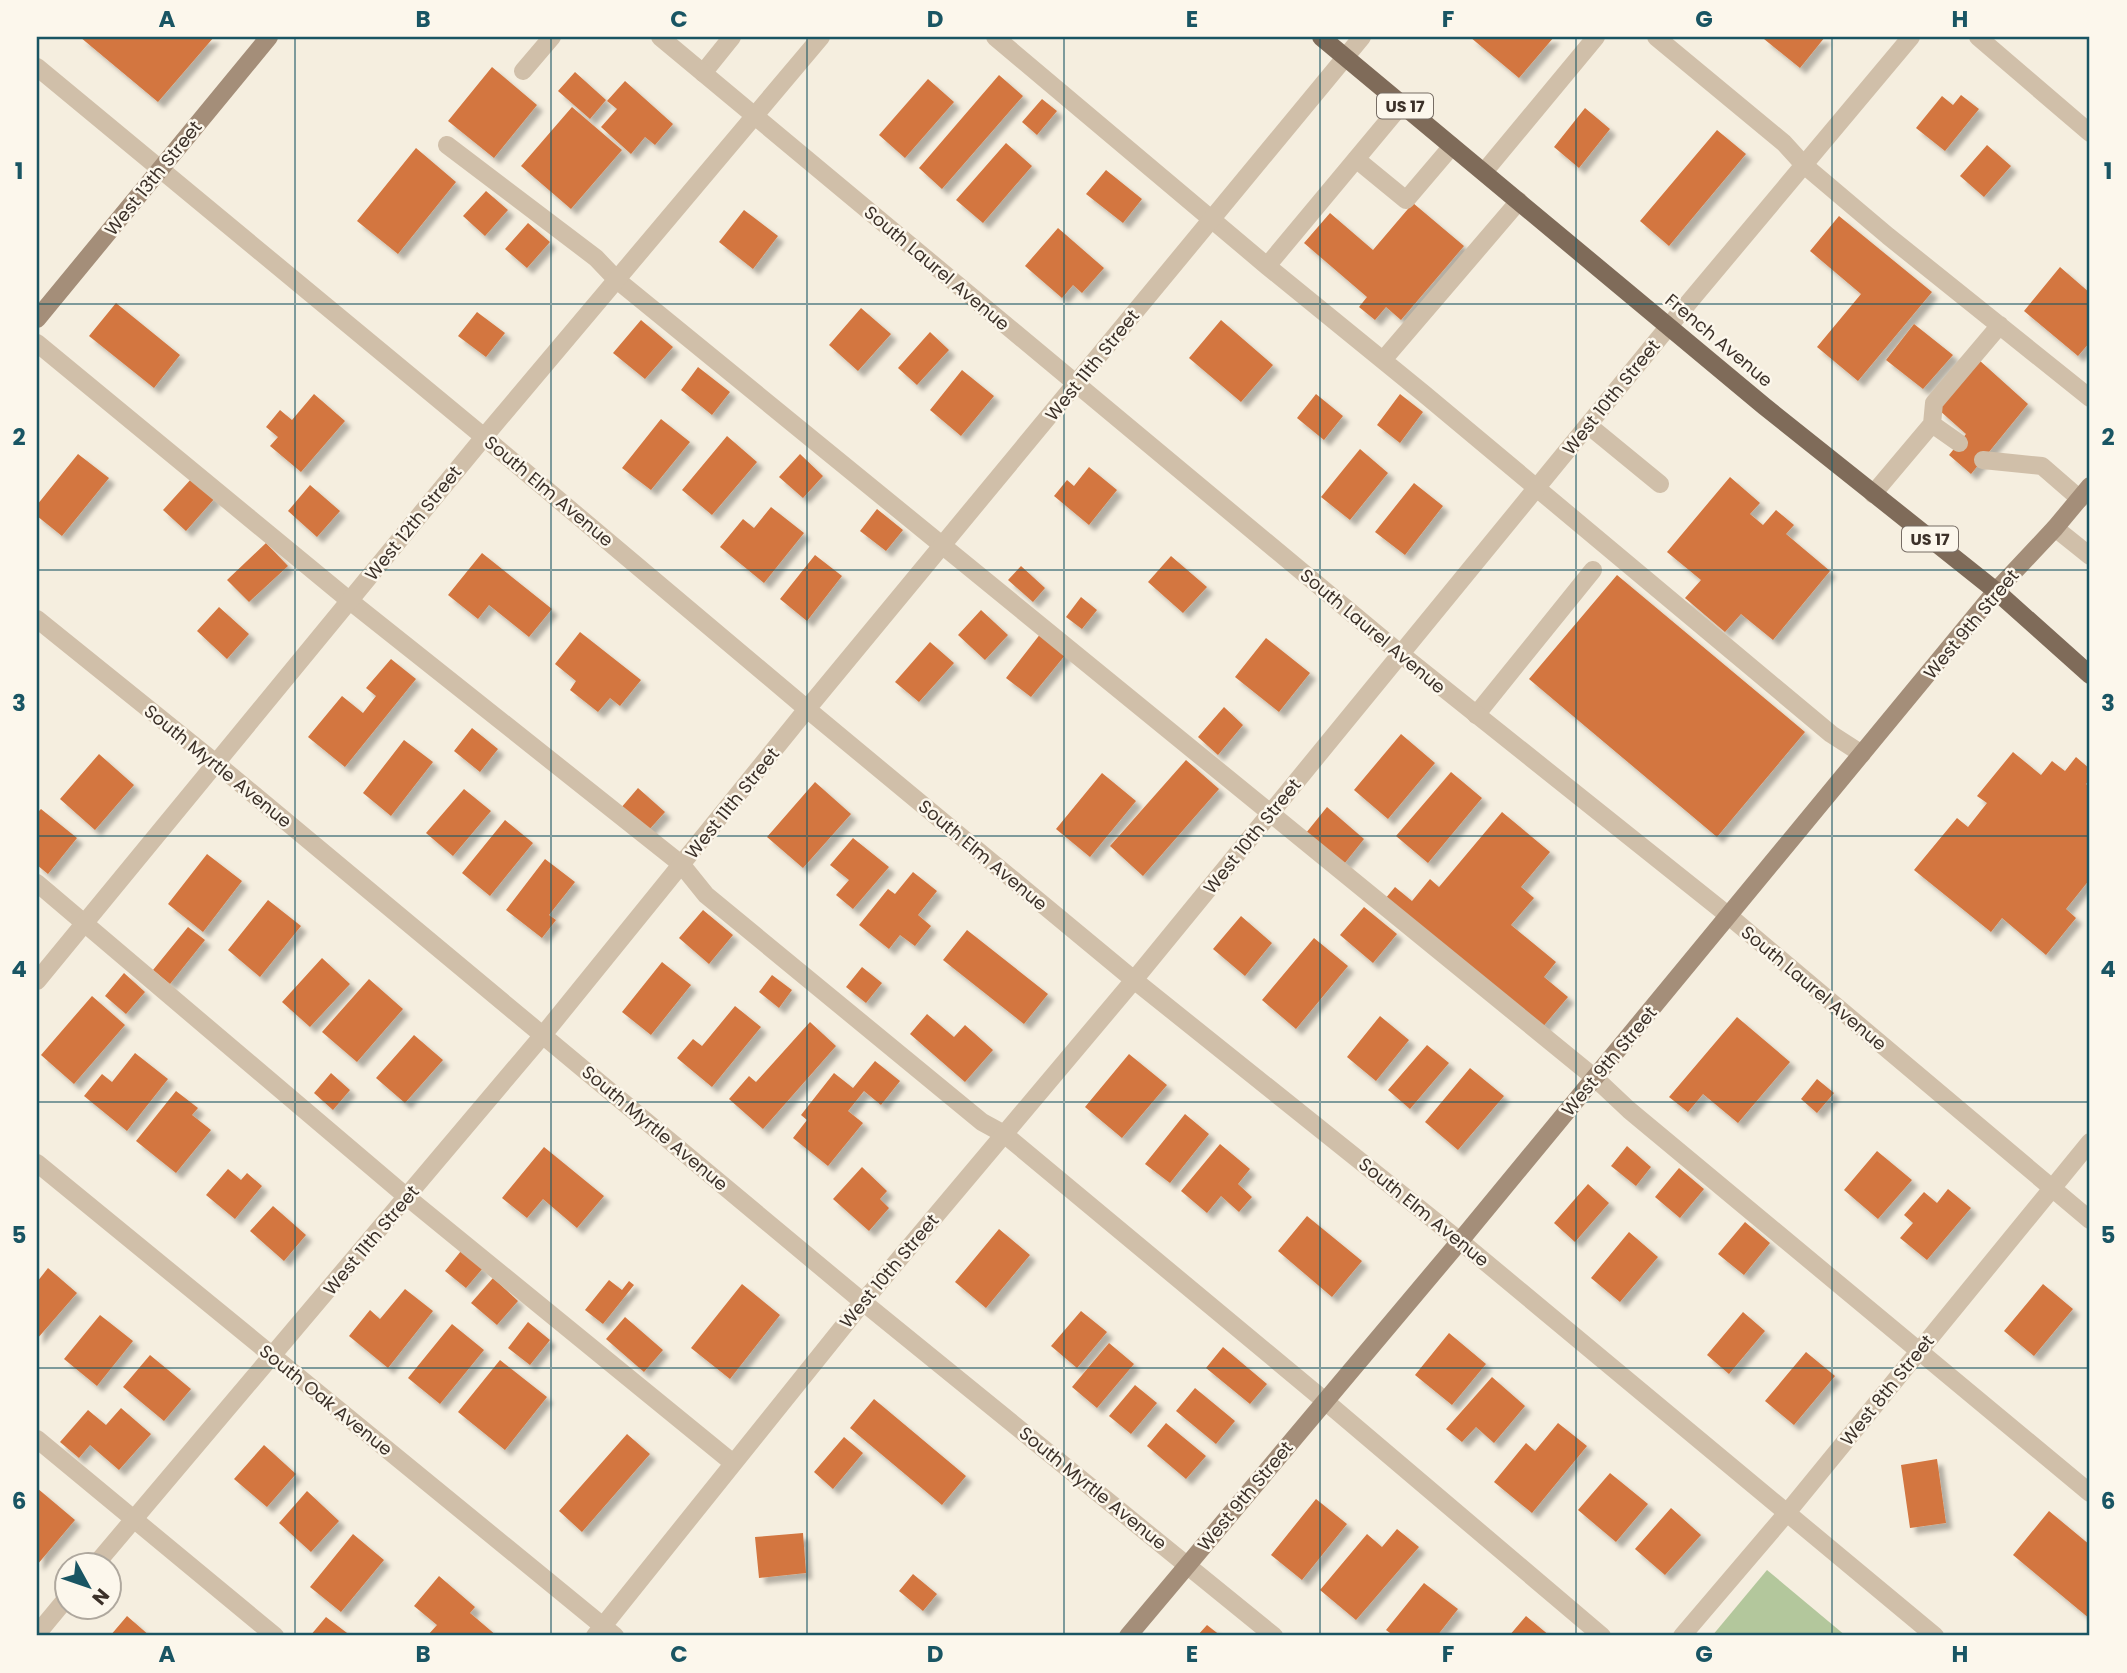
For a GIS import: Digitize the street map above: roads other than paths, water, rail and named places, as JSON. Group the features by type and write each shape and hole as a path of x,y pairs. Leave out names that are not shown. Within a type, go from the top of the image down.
{"main road":[{"name":"French Avenue","path":"1321,37 1873,494 1996,591 2090,675"}],"street":[{"name":"West 13th Street","path":"37,319 269,37"},
{"path":"523,71 552,37"},
{"name":"South Laurel Avenue","path":"660,37 1476,715 1729,916 2090,1220"},
{"path":"703,73 732,37"},
{"name":"West 12th Street","path":"37,981 484,437 821,37"},
{"path":"995,37 1821,725 1863,754"},
{"name":"West 11th Street","path":"108,1550 543,1035 807,709 1362,37"},
{"path":"1484,172 1596,37"},
{"path":"1656,37 1784,143 1804,165 2090,398"},
{"name":"West 10th Street","path":"604,1633 733,1463 863,1302 1134,980 1669,326 1911,37"},
{"path":"1978,37 2090,133"},
{"name":"South Elm Avenue","path":"37,67 1134,980 1460,1241 1936,1636"},
{"path":"1267,266 1402,104"},
{"path":"447,145 596,258 617,280 1595,1078 1629,1110 2090,1493"},
{"path":"1356,159 1406,200 1452,146"},
{"path":"1383,360 1519,201"},
{"path":"1873,494 1932,424 1934,404 2000,325"},
{"path":"37,342 350,601 681,864 706,895 982,1122 1004,1134 1602,1636"},
{"path":"1932,424 1959,443"},
{"path":"1588,425 1660,484"},
{"path":"1983,460 2042,466 2085,493"},
{"name":"West 9th Street","path":"1128,1636 1460,1241 1996,591 2085,493"},
{"path":"2055,528 2090,556"},
{"path":"1476,715 1593,570"},
{"name":"South Myrtle Avenue","path":"37,620 217,764 863,1302 1273,1636"},
{"path":"37,883 407,1197 733,1463"},
{"name":"West 8th Street","path":"1682,1636 1786,1514 2090,1142"},
{"name":"South Oak Avenue","path":"37,1163 604,1633"},
{"path":"37,1439 275,1636"},
{"path":"37,1634 52,1616"}]}
